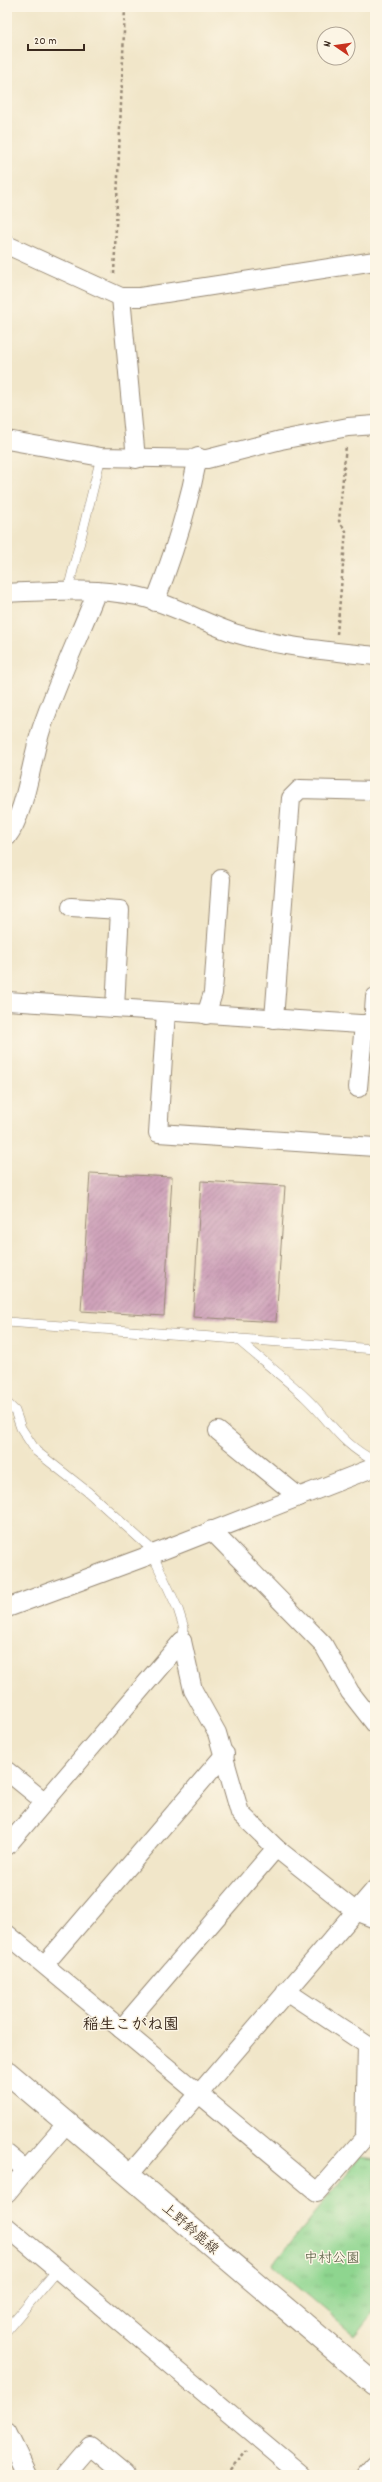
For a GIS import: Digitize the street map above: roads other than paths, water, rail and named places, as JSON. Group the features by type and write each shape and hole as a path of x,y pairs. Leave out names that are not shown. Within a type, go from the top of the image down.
{"main road":[{"name":"上野鈴鹿線","path":"7,2072 68,2122 375,2384"}],"street":[{"path":"7,245 117,294 140,297 176,290 375,261"},
{"path":"117,294 136,459"},
{"path":"7,440 102,457 173,460 198,457 207,459 280,440 348,427 375,425"},
{"path":"155,602 172,560 184,518 198,457"},
{"path":"7,593 68,590 97,591 138,596 202,622 236,633 293,647 375,656"},
{"path":"7,837 19,818 31,760 42,726 97,591"},
{"path":"274,1019 291,798 300,789 375,791"},
{"path":"206,1015 213,993 221,879"},
{"path":"71,907 120,910 115,1008"},
{"path":"358,1088 371,1025 375,997"},
{"path":"7,1001 371,1025"},
{"path":"166,1012 158,1133 375,1147"},
{"path":"218,1431 299,1497"},
{"path":"7,1608 153,1554 375,1467"},
{"path":"211,1530 322,1644 350,1692 375,1724"},
{"path":"182,1640 193,1690 217,1733 225,1754 240,1813 276,1848 355,1911 375,1919"},
{"path":"7,1846 182,1640"},
{"path":"45,1964 225,1754"},
{"path":"7,1771 45,1802"},
{"path":"121,2029 276,1848"},
{"path":"129,2175 375,1889"},
{"path":"7,1934 45,1964 317,2192 365,2136 367,2045 286,1991"},
{"path":"7,2193 68,2122"},
{"path":"7,2154 26,2170"},
{"path":"7,2227 302,2475"},
{"path":"7,2432 28,2475"},
{"path":"65,2475 90,2446 125,2475"},
{"path":"365,2475 375,2464"}],"lane":[{"path":"68,590 102,457"},
{"path":"7,1322 375,1349"},
{"path":"236,1338 306,1398 338,1436 358,1452 375,1461"},
{"path":"7,1403 15,1411 21,1428 36,1451 88,1492 149,1547 178,1609 184,1628 182,1640"},
{"path":"7,2330 57,2270"},
{"path":"7,2425 7,2432"}],"district":[{"name":"稲生こがね園","path":"131,2023"}],"park label":[{"name":"中村公園","path":"332,2257"}]}
